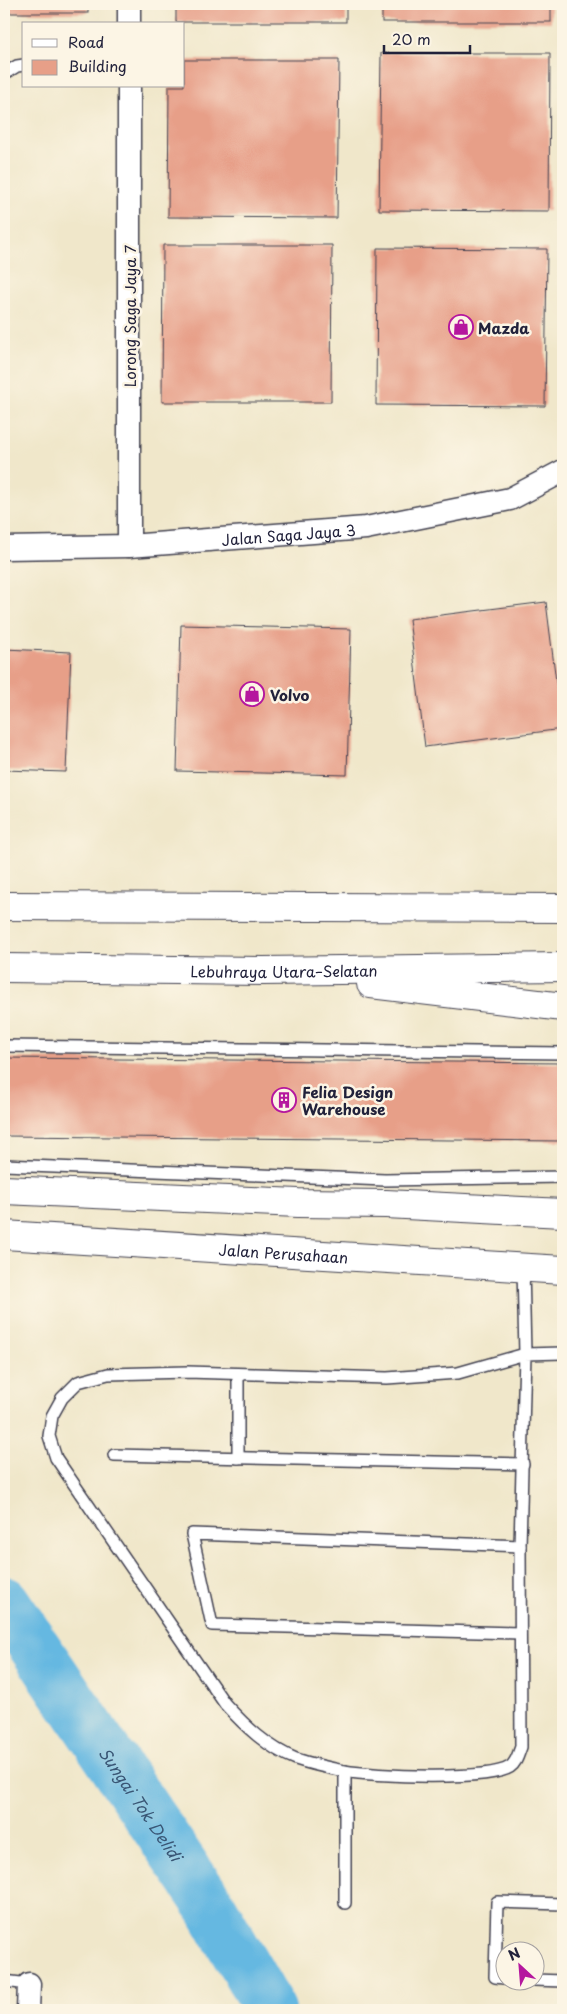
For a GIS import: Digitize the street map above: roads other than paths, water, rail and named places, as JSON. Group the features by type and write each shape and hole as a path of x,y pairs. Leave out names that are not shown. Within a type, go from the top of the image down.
{"main road":[{"path":"4,906 563,908"},
{"name":"Lebuhraya Utara–Selatan","path":"4,968 263,971 563,967"},
{"path":"263,971 563,1007"},
{"path":"4,1190 298,1202 385,1192 563,1214"},
{"name":"Jalan Perusahaan","path":"4,1236 563,1270"}],"street":[{"path":"129,4 129,22"},
{"name":"Lorong Saga Jaya 7","path":"129,88 129,546"},
{"name":"Jalan Saga Jaya 3","path":"4,548 129,546 366,528 510,499 563,471"},
{"path":"28,1984 28,2010"}],"lane":[{"path":"4,74 22,65"},
{"path":"4,1046 563,1053"},
{"path":"4,1165 385,1192 563,1177"},
{"path":"523,1268 525,1354 520,1546 521,1747 516,1761 511,1766 500,1771 445,1776 412,1776 345,1771 296,1759 267,1743 243,1724 225,1704 56,1458 50,1436 52,1416 62,1398 78,1382 108,1374 143,1372 387,1378 430,1376 466,1370 525,1354 563,1353"},
{"path":"238,1375 238,1458"},
{"path":"114,1455 523,1464"},
{"path":"520,1546 192,1534 212,1626 520,1633"},
{"path":"345,1771 345,1903"},
{"path":"496,1942 497,1902 563,1904"},
{"path":"4,1981 28,1984"},
{"path":"544,1981 563,1982"}],"waterway":[{"name":"Sungai Tok Delidi","path":"4,1602 209,1904 270,2010"}],"place":[{"name":"Mazda","path":"461,327"},
{"name":"Volvo","path":"252,694"},
{"name":"Felia Design Warehouse","path":"284,1100"}]}
